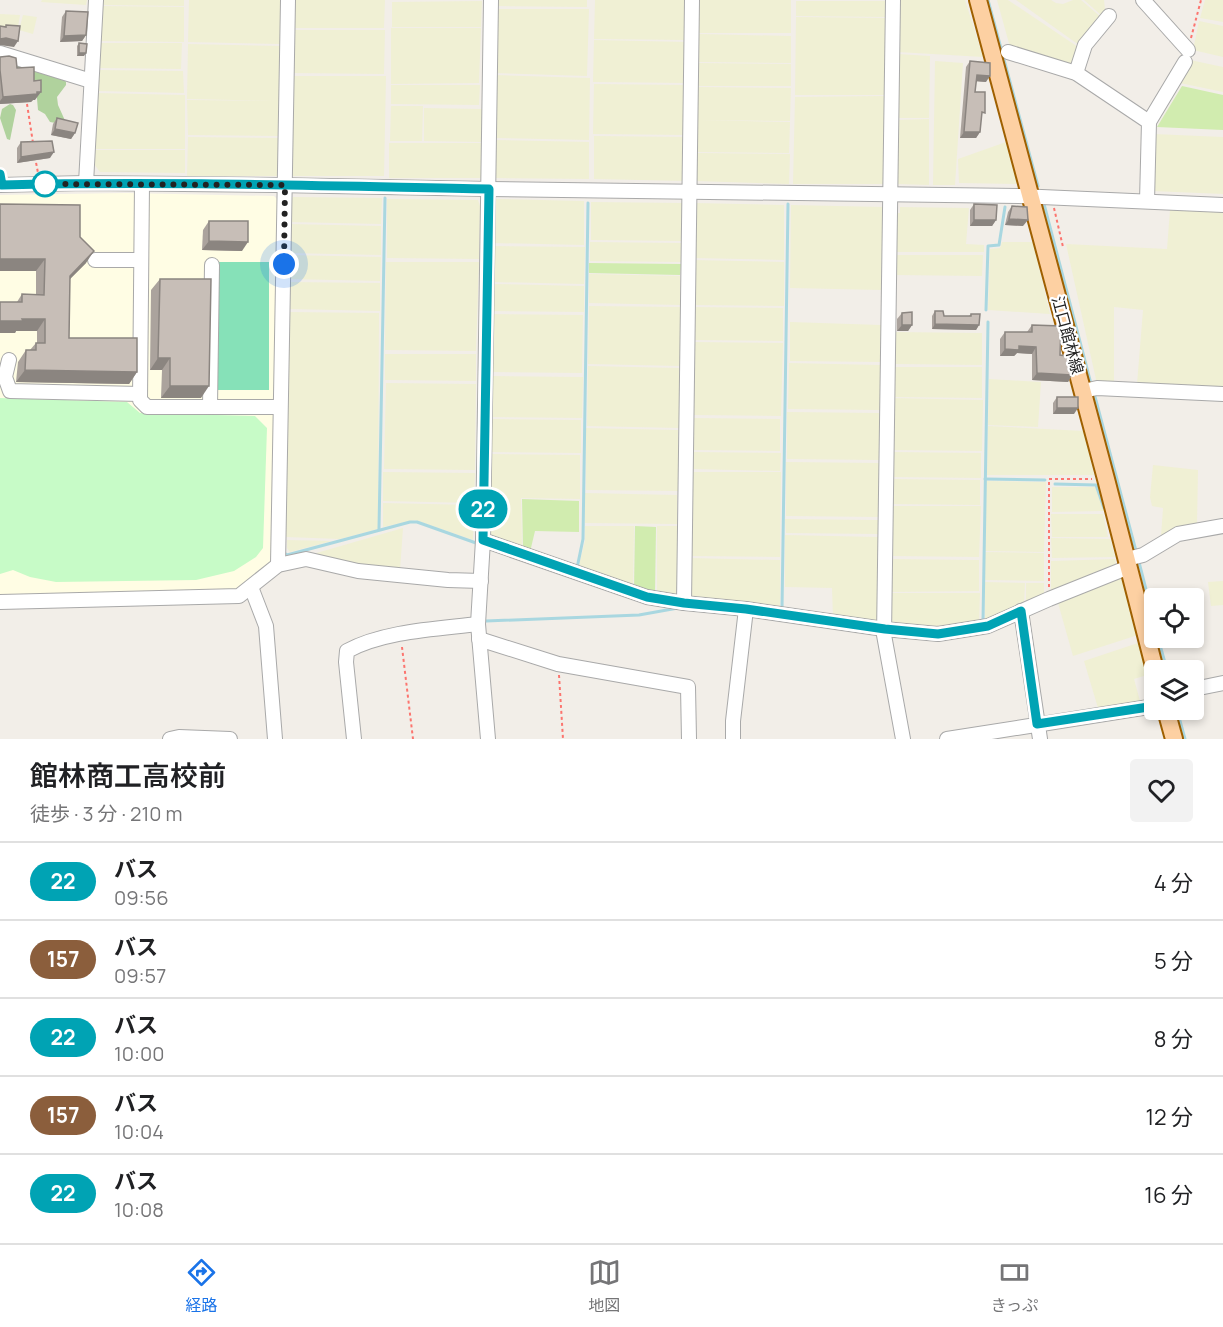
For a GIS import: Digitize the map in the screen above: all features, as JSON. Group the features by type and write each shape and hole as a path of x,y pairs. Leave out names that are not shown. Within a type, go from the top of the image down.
{"main road":[{"name":"江口館林線","path":"978,0 1152,660"},
{"path":"1169,720 1174,739"}],"street":[{"path":"86,183 96,0"},
{"path":"278,565 288,0"},
{"path":"488,739 478,624 483,540 491,0"},
{"path":"684,603 692,0"},
{"path":"893,0 885,629 903,739"},
{"path":"1143,0 1187,56 1149,122 1147,201"},
{"path":"1076,72 1085,45 1109,16"},
{"path":"1008,52 1076,72 1149,122"},
{"path":"0,53 91,81"},
{"path":"0,181 39,184 285,185 1051,196 1223,205"},
{"path":"142,184 140,400 147,407 280,407"},
{"path":"94,260 141,260"},
{"path":"210,407 212,265"},
{"path":"9,360 3,377 10,391 140,394"},
{"path":"1083,391 1097,388 1223,394"},
{"path":"483,540 647,597 938,634 988,626 1128,563 1178,534 1223,526"},
{"path":"0,602 239,596 278,565 306,559 358,571 481,581"},
{"path":"251,587 266,626 275,739"},
{"path":"733,739 746,609"},
{"path":"1021,611 1040,739"},
{"path":"354,739 346,662 347,651 360,645 400,635 478,624"},
{"path":"479,639 558,664 688,687 689,739"},
{"path":"1204,686 1223,683"},
{"path":"947,739 1144,708"},
{"path":"170,739 179,737 230,739"}],"path":[{"path":"1187,56 1201,0"},
{"path":"27,104 39,184"},
{"path":"1051,196 1063,247"},
{"path":"1049,599 1049,479 1106,479"},
{"path":"400,635 413,739"},
{"path":"558,664 563,739"}],"shaded area":[{"path":"126,193 274,196 278,200 273,563 235,590 0,597 0,195"}],"green space":[{"path":"42,0 87,0 86,5 41,2"},
{"path":"102,0 184,0 184,6 102,5"},
{"path":"189,0 282,0 282,44 188,42"},
{"path":"294,0 385,0 384,28 293,28"},
{"path":"495,0 587,0 587,7 495,6"},
{"path":"595,0 687,0 687,40 594,39"},
{"path":"698,0 791,0 791,33 698,33"},
{"path":"899,0 965,0 983,57 898,52"},
{"path":"997,0 1008,0 1078,47 1077,60 1067,66 1010,47"},
{"path":"1016,0 1051,0 1063,4 1081,0 1102,18 1079,45"},
{"path":"1084,0 1104,0 1105,10 1102,16"},
{"path":"1205,0 1223,0 1223,22 1200,18"},
{"path":"482,1 481,27 392,27 392,2"},
{"path":"796,1 888,1 888,17 796,16"},
{"path":"101,6 184,7 184,42 99,41"},
{"path":"495,9 589,9 587,76 494,73"},
{"path":"0,14 20,15 17,33 0,30"},
{"path":"23,15 37,17 33,34 19,30"},
{"path":"796,17 888,18 885,95 795,95"},
{"path":"1199,21 1223,26 1223,57 1193,50"},
{"path":"391,28 481,28 479,83 391,84"},
{"path":"293,30 385,30 384,74 291,73"},
{"path":"699,34 791,36 791,63 699,62"},
{"path":"594,40 688,42 686,83 593,82"},
{"path":"100,43 182,43 181,69 100,68"},
{"path":"188,44 282,46 282,136 188,135 187,100 278,101 187,99"},
{"path":"898,54 930,56 929,118 896,118"},
{"path":"10,58 59,73 66,85 57,97 58,105 67,125 50,122 45,114 38,110 36,87 18,74"},
{"path":"1190,60 1223,67 1223,92 1180,83"},
{"path":"935,61 963,63 955,185 933,185"},
{"path":"697,63 791,64 791,86 697,86"},
{"path":"99,70 183,71 184,93 98,91"},
{"path":"496,75 590,78 589,140 494,138"},
{"path":"292,76 386,76 384,176 291,176"},
{"path":"594,84 686,85 686,135 593,134"},
{"path":"391,85 480,85 479,105 391,104"},
{"path":"1182,86 1223,95 1223,130 1157,127"},
{"path":"697,87 791,88 790,121 700,120 790,122 789,153 696,152"},
{"path":"97,93 185,95 185,149 94,149"},
{"path":"885,96 885,184 793,184 795,97"},
{"path":"10,104 16,110 10,140 7,139 0,118 2,109"},
{"path":"391,106 423,106 422,141 390,141"},
{"path":"424,108 482,109 482,142 424,141"},
{"path":"929,119 929,185 897,184 896,120"},
{"path":"1154,134 1223,137 1223,194 1152,191"},
{"path":"594,136 686,137 685,181 594,179"},
{"path":"188,137 281,138 279,176 187,176"},
{"path":"494,140 589,142 589,179 496,178"},
{"path":"1006,142 1016,184 959,183 958,159"},
{"path":"389,143 481,143 481,178 389,178"},
{"path":"94,150 185,150 185,173 100,172 94,164"},
{"path":"696,153 790,154 789,184 696,181"},
{"path":"293,197 382,198 381,224 289,222 289,206"},
{"path":"387,199 478,200 480,206 479,259 387,258"},
{"path":"493,199 584,201 584,245 492,243"},
{"path":"591,202 683,203 681,241 591,240"},
{"path":"694,203 784,205 784,260 693,258"},
{"path":"791,205 883,207 881,290 790,288"},
{"path":"900,207 969,208 966,244 984,245 984,252 892,252 894,213 900,213"},
{"path":"1170,210 1223,212 1223,388 1137,384 1143,310 1114,307 1114,384 1097,384 1066,244 1167,249"},
{"path":"288,224 381,226 381,255 288,253"},
{"path":"590,242 681,243 681,262 590,261"},
{"path":"1002,242 1033,242 1050,314 988,310 990,249 1000,248"},
{"path":"493,246 585,247 584,284 492,282"},
{"path":"288,255 381,257 380,281 287,279"},
{"path":"893,255 983,255 982,276 893,275"},
{"path":"693,260 784,262 784,306 692,305"},
{"path":"216,262 269,262 269,390 216,390"},
{"path":"386,262 479,262 476,351 385,350"},
{"path":"589,263 681,264 680,275 589,273"},
{"path":"589,274 680,276 680,305 589,303"},
{"path":"288,282 380,283 380,311 287,309"},
{"path":"493,284 584,286 584,312 492,311"},
{"path":"589,306 680,307 680,366 588,364"},
{"path":"692,307 783,308 783,341 692,340"},
{"path":"287,312 379,313 378,529 340,539 286,537"},
{"path":"492,314 583,315 582,373 491,372"},
{"path":"790,322 881,325 880,362 790,361"},
{"path":"893,332 982,333 982,365 892,364"},
{"path":"692,342 783,343 781,416 690,415"},
{"path":"385,354 476,354 476,381 385,380"},
{"path":"789,363 880,365 880,410 788,409"},
{"path":"588,366 679,368 679,428 587,426"},
{"path":"892,367 982,367 982,398 892,397"},
{"path":"491,376 583,377 582,418 490,417"},
{"path":"989,379 1041,382 1038,427 988,425"},
{"path":"386,383 476,384 475,470 384,469"},
{"path":"0,398 127,402 140,413 255,416 267,428 263,548 256,557 234,571 196,580 56,582 30,577 13,570 0,574"},
{"path":"891,398 983,400 982,451 890,450"},
{"path":"787,412 879,413 879,460 787,459"},
{"path":"691,418 780,419 780,451 691,450"},
{"path":"490,419 581,420 581,453 490,452"},
{"path":"988,426 1084,431 1094,475 987,475"},
{"path":"586,428 678,430 678,491 586,490"},
{"path":"692,452 781,453 780,471 691,469"},
{"path":"891,452 981,453 981,478 891,477"},
{"path":"490,454 580,455 580,499 521,498 522,548 492,537 489,528"},
{"path":"786,462 879,463 878,517 786,516"},
{"path":"1153,465 1198,470 1197,525 1161,536 1163,508 1152,506 1150,497"},
{"path":"383,472 475,473 474,503 383,501"},
{"path":"691,472 781,472 780,557 688,556"},
{"path":"890,479 980,480 980,505 890,504"},
{"path":"986,481 1046,482 1044,552 985,551"},
{"path":"1052,487 1095,487 1104,511 1052,512"},
{"path":"585,493 677,495 677,524 585,523"},
{"path":"522,499 579,501 579,532 535,531 530,552 523,549"},
{"path":"383,503 474,505 473,540 415,520 383,527"},
{"path":"890,506 981,506 979,557 889,556"},
{"path":"1051,514 1103,514 1108,537 1052,537"},
{"path":"785,519 878,520 878,534 786,533"},
{"path":"585,526 634,526 633,589 578,569 585,541"},
{"path":"635,526 656,527 655,594 634,589"},
{"path":"657,526 678,526 678,597 657,594"},
{"path":"403,528 400,570 358,566 313,554"},
{"path":"785,535 878,537 877,624 833,618 832,588 785,587"},
{"path":"1051,538 1110,539 1115,557 1052,558"},
{"path":"287,540 332,541 290,552 287,548"},
{"path":"985,552 1044,553 1044,581 985,580"},
{"path":"689,558 780,560 780,609 690,599"},
{"path":"888,559 979,560 979,591 888,592"},
{"path":"1115,559 1116,565 1051,593 1051,561"},
{"path":"1121,577 1138,635 1073,656 1058,603"},
{"path":"1223,581 1223,605 1211,606 1208,582"},
{"path":"985,582 1025,583 1024,604 985,620"},
{"path":"1026,583 1044,583 1044,595 1026,603"},
{"path":"887,593 980,593 979,622 928,629 890,625"},
{"path":"1138,643 1144,664 1144,676 1134,679 1140,701 1098,708 1084,661"}],"building":[{"path":"66,11 88,12 86,35 64,36"},
{"path":"6,25 20,26 18,41 0,39 0,26 6,27"},
{"path":"79,43 87,44 86,53 79,53"},
{"path":"0,57 16,58 17,68 34,67 34,81 41,80 41,92 3,97"},
{"path":"970,61 990,63 990,76 977,75 975,92 985,92 985,113 982,112 980,132 964,132"},
{"path":"57,118 78,123 75,133 55,129"},
{"path":"52,141 54,152 21,157 21,142"},
{"path":"0,204 80,205 80,237 94,251 70,276 69,338 137,338 137,372 25,370 26,350 36,350 36,343 45,343 45,319 0,321 0,302 22,302 22,294 44,295 45,259 0,259"},
{"path":"974,204 997,205 996,220 974,220"},
{"path":"1012,206 1027,207 1028,220 1009,219"},
{"path":"209,221 248,221 248,242 209,241"},
{"path":"160,279 211,279 209,386 170,386 170,358 158,358"},
{"path":"935,311 943,311 944,316 980,314 979,325 935,324"},
{"path":"912,312 912,325 902,325 902,313"},
{"path":"1032,325 1061,326 1060,355 1067,356 1072,375 1037,373 1036,347 1019,346 1019,350 1005,349 1005,332 1032,332"},
{"path":"1057,397 1078,397 1078,408 1057,408"}],"waterway":[{"path":"988,0 1038,186"},
{"path":"379,529 385,198"},
{"path":"577,568 583,539 588,203"},
{"path":"782,609 788,204"},
{"path":"1044,204 1091,384"},
{"path":"986,310 988,246 999,245 1005,207"},
{"path":"983,621 988,322"},
{"path":"1094,393 1136,551"},
{"path":"985,479 1045,480"},
{"path":"1055,484 1096,485 1104,508"},
{"path":"283,552 287,555 410,522 417,522 476,543"},
{"path":"1139,562 1146,588"},
{"path":"486,621 639,615 678,608"},
{"path":"1161,648 1164,660"},
{"path":"1180,720 1185,739"}],"bus line":[{"name":"22","path":"0,174 2,185 86,183 489,189 483,540 647,597 666,601 938,634 988,626 1021,611 1037,724 1144,708"}],"route":[{"path":"45,184 39,184 285,185 284,264"}]}
